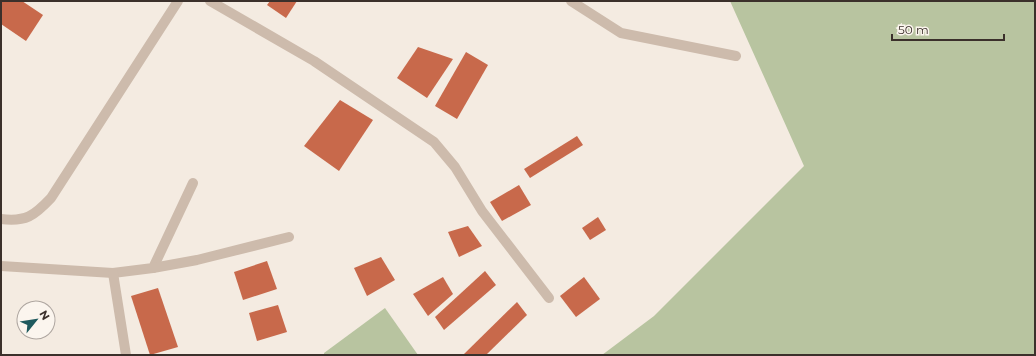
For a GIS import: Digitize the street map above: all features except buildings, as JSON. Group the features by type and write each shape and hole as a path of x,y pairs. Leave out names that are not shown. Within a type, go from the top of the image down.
{"street":[{"path":"1,219 16,221 28,218 39,211 51,198 178,1"},
{"path":"210,1 314,61 434,142 455,167 482,211 549,298"},
{"path":"571,1 621,33 736,56"},
{"path":"153,268 193,183"},
{"path":"1,266 113,274 197,260 289,237"},
{"path":"113,274 126,355"}],"green space":[{"path":"730,1 1035,1 1035,355 602,355 654,316 804,166"},
{"path":"385,308 418,355 324,355 324,353"}]}
